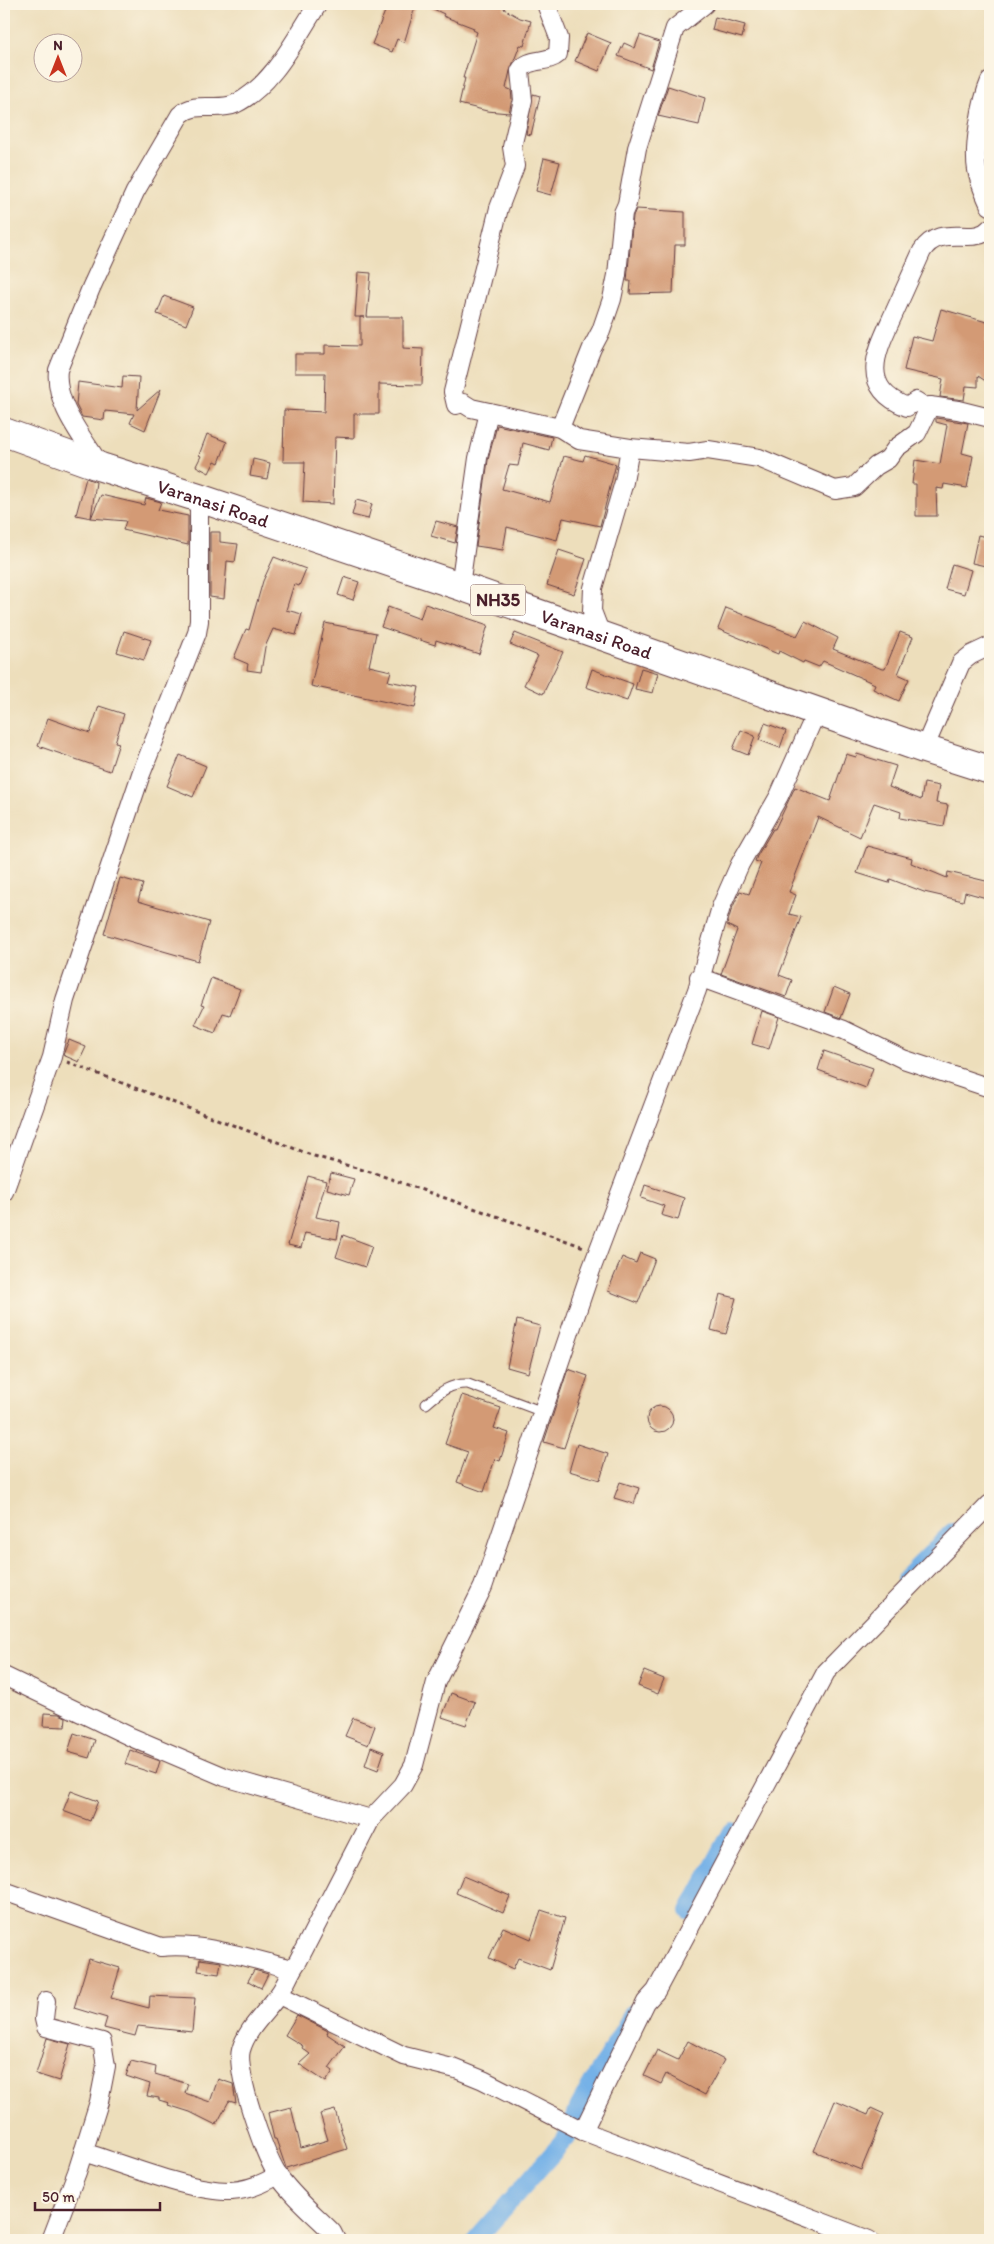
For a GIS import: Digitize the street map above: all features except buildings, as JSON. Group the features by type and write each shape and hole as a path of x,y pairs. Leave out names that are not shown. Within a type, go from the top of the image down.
{"highway":[{"name":"Varanasi Road","path":"4,432 102,467 460,586 924,749 990,770"}],"street":[{"path":"102,467 61,400 56,380 58,370 91,288 135,192 180,115 189,108 197,106 222,108 235,104 259,87 318,4"},
{"path":"546,4 559,38 558,54 552,60 528,63 520,71 523,100 512,147 515,166 499,208 452,392 456,405 463,403 471,408 560,428 579,440 630,448 689,453 708,450 759,458 836,490 860,483 876,466 888,459 896,448 916,433 930,406"},
{"path":"560,428 592,348 601,331 612,299 617,275 622,214 627,204 637,148 674,28 706,4"},
{"path":"990,82 980,116 976,168 990,206"},
{"path":"989,231 981,234 940,236 927,244 875,357 877,379 890,397 907,407 916,401 925,407 958,410 990,418"},
{"path":"460,586 478,458 489,412"},
{"path":"602,637 592,611 593,588 618,501 630,448"},
{"path":"4,1192 52,1056 65,1000 141,774 198,634 200,621 199,498"},
{"path":"924,749 962,663 971,655 990,646"},
{"path":"336,2240 332,2232 278,2175 268,2157 245,2089 239,2062 245,2040 278,1995 291,1969 298,1962 372,1819 410,1776 420,1748 436,1682 483,1587 598,1252 697,990 699,977 720,907 730,884 779,796 817,711"},
{"path":"699,977 844,1030 903,1059 990,1088"},
{"path":"575,2127 646,2002 656,1991 826,1672 990,1504"},
{"path":"4,1676 131,1737 225,1777 372,1819"},
{"path":"4,1891 161,1946 185,1944 291,1969"},
{"path":"278,1995 404,2056 456,2069 498,2086 575,2127 869,2240"},
{"path":"46,2001 44,2019 46,2027 102,2042 106,2066 83,2152 51,2240"},
{"path":"83,2152 188,2184 221,2191 254,2186 278,2175"}],"lane":[{"path":"426,1404 448,1387 458,1383 468,1384 543,1412"}],"path":[{"path":"52,1056 314,1156 374,1173 598,1252"}],"waterway":[{"path":"905,1579 952,1532"},
{"path":"689,1911 732,1831"},
{"path":"476,2240 567,2137 579,2106 633,2013"}]}
